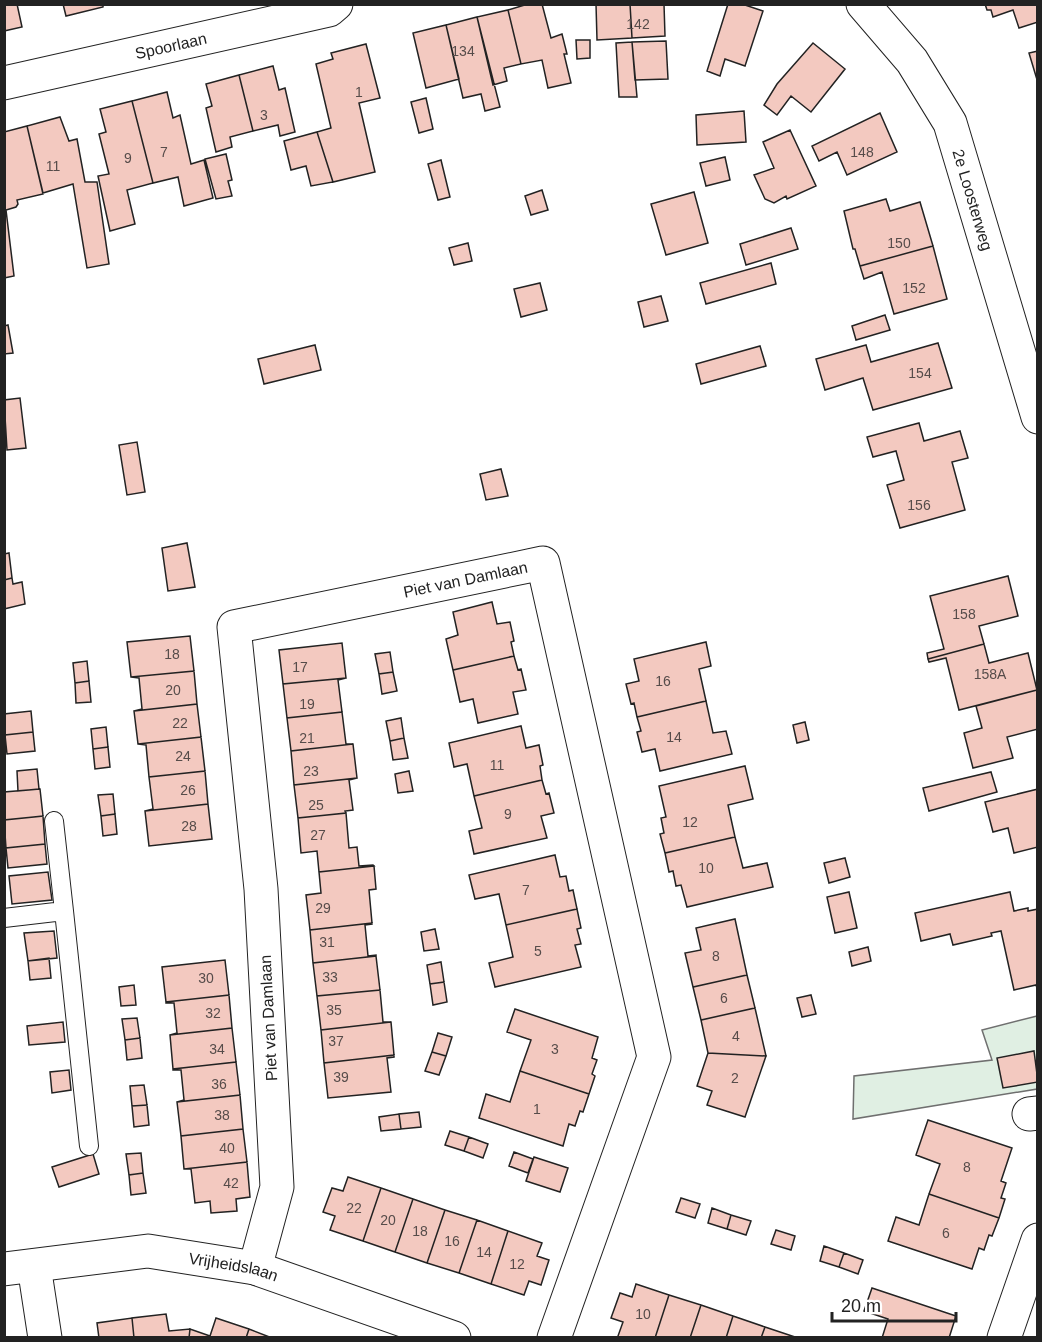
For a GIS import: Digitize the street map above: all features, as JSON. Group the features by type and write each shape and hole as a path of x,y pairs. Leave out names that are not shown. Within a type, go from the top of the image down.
{"street":[{"name":"Spoorlaan","path":"4,84 329,10 336,4"},
{"name":"2e Loosterweg","path":"863,4 912,61 950,123 1038,417"},
{"name":"Piet van Damlaan","path":"255,1268 277,1187 261,889 234,627 543,563 654,1057 554,1338"},
{"path":"1004,1338 1038,1240"},
{"name":"Vrijheidslaan","path":"19,1267 148,1251 255,1268 454,1338"},
{"path":"19,1267 45,1338"}],"lane":[{"path":"54,821 89,1146"},
{"path":"4,918 64,911"}],"green space":[{"path":"1037,1016 1037,1089 853,1119 854,1076 992,1060 982,1030"}],"building":[{"path":"4,4 17,4 22,27 4,31"},
{"path":"63,4 103,4 103,7 66,16"},
{"path":"528,4 542,4 551,38 562,34 571,83 548,88 542,60 521,64 508,10"},
{"path":"596,4 630,4 632,38 597,40"},
{"path":"630,4 664,4 665,36 632,38"},
{"path":"728,4 742,4 763,11 745,66 725,59 720,76 707,71"},
{"path":"985,4 1038,4 1038,22 1019,28 1013,10 993,17 991,10 987,10"},
{"path":"508,10 521,64 504,68 507,81 493,85 477,17"},
{"path":"477,17 500,107 485,111 481,94 463,98 446,25"},
{"path":"446,25 459,79 426,88 413,33"},
{"path":"576,40 590,40 590,58 577,59"},
{"path":"666,41 668,79 635,80 632,42"},
{"path":"632,42 637,97 619,97 616,43"},
{"path":"813,43 845,69 811,112 791,96 777,115 764,105 777,84"},
{"path":"366,44 380,98 359,103 375,172 333,182 317,132 331,128 316,64 333,59 331,53"},
{"path":"1038,51 1038,83 1029,53"},
{"path":"273,66 279,90 285,88 295,132 280,136 278,125 253,131 239,75"},
{"path":"239,75 253,131 230,137 232,147 216,152 206,108 212,106 206,84"},
{"path":"167,92 173,118 180,115 191,164 204,160 213,198 184,206 178,177 153,183 132,101"},
{"path":"426,98 433,129 419,133 411,102"},
{"path":"132,101 153,183 127,190 135,224 110,231 98,176 109,174 99,134 106,132 100,109"},
{"path":"744,111 746,142 697,145 696,115"},
{"path":"880,113 897,152 847,175 837,152 819,161 812,146"},
{"path":"60,117 69,141 77,139 85,182 97,182 109,264 87,268 73,184 43,193 27,126"},
{"path":"27,126 43,194 17,200 16,207 6,210 14,276 4,278 4,132"},
{"path":"790,130 816,186 787,199 786,196 774,203 765,199 754,175 774,168 763,142"},
{"path":"317,132 333,182 311,186 306,166 291,170 284,141"},
{"path":"226,154 232,180 228,181 232,196 216,199 205,159"},
{"path":"725,157 730,180 706,186 700,163"},
{"path":"441,160 450,197 438,200 428,164"},
{"path":"542,190 548,210 531,215 525,196"},
{"path":"694,192 708,243 666,255 651,204"},
{"path":"886,199 890,211 920,202 933,246 860,266 855,249 853,249 844,211"},
{"path":"791,228 798,249 746,265 740,244"},
{"path":"468,243 472,261 454,265 449,248"},
{"path":"933,246 947,299 894,314 882,272 864,279 860,266"},
{"path":"771,263 776,284 706,304 700,283"},
{"path":"540,283 547,310 521,317 514,289"},
{"path":"661,296 668,321 644,327 638,302"},
{"path":"885,315 890,330 856,340 852,326"},
{"path":"8,325 13,353 4,354 4,326"},
{"path":"938,343 952,388 873,410 863,378 825,390 816,359 866,345 871,362"},
{"path":"315,345 321,370 264,384 258,359"},
{"path":"760,346 766,366 701,384 696,364"},
{"path":"20,398 26,448 7,450 4,400"},
{"path":"919,423 924,441 960,431 968,458 952,462 965,510 900,528 887,485 904,480 896,451 873,457 867,437"},
{"path":"137,442 145,492 127,495 119,445"},
{"path":"501,469 508,496 486,500 480,474"},
{"path":"187,543 195,587 168,591 162,548"},
{"path":"9,553 12,578 4,580 4,554"},
{"path":"1008,576 1018,616 979,626 984,644 928,659 927,653 944,649 930,596"},
{"path":"12,578 13,584 22,582 25,604 4,609 4,580"},
{"path":"492,602 497,624 510,622 514,656 453,670 446,639 458,635 453,612"},
{"path":"190,636 194,671 131,677 127,642"},
{"path":"706,642 711,666 699,669 706,701 637,717 626,684 639,681 634,659"},
{"path":"342,643 346,678 283,684 279,650"},
{"path":"984,644 989,663 1028,653 1037,690 959,710 946,658 929,662 928,659"},
{"path":"390,652 393,672 379,674 375,654"},
{"path":"514,656 518,670 521,669 526,690 513,692 518,714 478,723 473,699 460,702 453,670"},
{"path":"87,661 89,681 75,683 73,663"},
{"path":"194,671 197,704 134,711 142,709 139,678 131,677"},
{"path":"393,672 397,691 382,694 379,674"},
{"path":"346,678 338,680 342,712 287,718 283,684"},
{"path":"89,681 91,702 76,703 75,683"},
{"path":"1037,690 1038,729 1007,737 1013,758 973,768 964,733 982,728 976,706"},
{"path":"706,701 713,733 726,731 732,754 660,771 655,749 642,752 637,732 641,731 637,717"},
{"path":"197,704 201,737 138,744 134,711"},
{"path":"31,711 33,732 5,735 4,714"},
{"path":"342,712 346,744 353,744 291,751 287,718"},
{"path":"401,718 404,738 390,741 386,721"},
{"path":"805,722 809,740 797,743 793,725"},
{"path":"521,726 526,748 539,745 543,765 540,766 542,780 474,796 467,764 454,767 449,743"},
{"path":"106,727 108,747 93,749 91,729"},
{"path":"33,732 35,751 7,754 5,735"},
{"path":"201,737 205,771 149,777 146,745 138,744"},
{"path":"404,738 408,758 393,760 390,741"},
{"path":"353,744 357,778 294,785 291,751"},
{"path":"108,747 110,767 95,769 93,749"},
{"path":"745,766 753,799 728,805 735,837 665,853 660,834 664,833 661,818 666,817 659,786"},
{"path":"37,769 39,789 18,791 17,771"},
{"path":"205,771 208,804 145,811 153,809 149,777"},
{"path":"409,771 413,791 398,793 395,774"},
{"path":"991,772 997,792 929,811 923,788"},
{"path":"357,778 349,780 353,810 345,811 346,813 298,818 294,785"},
{"path":"542,780 546,794 549,793 554,813 541,816 547,838 474,854 469,831 482,828 474,796"},
{"path":"40,789 43,816 5,820 4,792"},
{"path":"1038,789 1038,847 1014,853 1008,828 993,832 985,802"},
{"path":"113,794 115,814 101,816 98,795"},
{"path":"208,804 212,839 149,846 145,811"},
{"path":"346,813 349,848 357,847 359,866 374,866 319,872 317,851 301,853 298,818"},
{"path":"115,814 117,834 103,836 101,816"},
{"path":"43,816 45,844 6,848 4,820"},
{"path":"735,837 743,868 767,863 773,887 687,907 681,885 676,886 673,871 669,872 665,853"},
{"path":"45,844 47,864 8,868 6,848"},
{"path":"555,855 560,877 566,876 569,891 573,890 577,909 506,925 499,894 475,899 469,875"},
{"path":"845,858 850,877 829,883 824,863"},
{"path":"374,866 376,889 369,890 372,923 310,930 306,895 321,893 319,872"},
{"path":"48,872 52,900 12,904 9,876"},
{"path":"849,892 857,928 835,933 827,897"},
{"path":"1010,892 1014,911 1028,908 1028,911 1038,909 1038,991 1036,985 1014,990 1001,931 991,933 992,936 953,945 950,934 921,941 915,913"},
{"path":"577,909 581,928 577,929 581,944 575,945 581,967 495,987 489,963 513,957 506,925"},
{"path":"735,919 747,975 693,987 685,953 701,950 696,928"},
{"path":"372,923 365,925 368,956 376,956 313,963 310,930"},
{"path":"435,929 439,949 424,951 421,932"},
{"path":"54,931 57,958 28,961 24,933"},
{"path":"868,947 871,961 852,966 849,952"},
{"path":"376,956 380,990 317,996 313,963"},
{"path":"49,958 51,978 30,980 28,961"},
{"path":"225,960 229,995 166,1002 162,967"},
{"path":"441,962 444,982 430,984 427,965"},
{"path":"747,975 755,1008 701,1020 693,987"},
{"path":"444,982 447,1002 433,1005 430,984"},
{"path":"134,985 136,1005 121,1006 119,987"},
{"path":"380,990 383,1022 391,1022 321,1030 317,996"},
{"path":"229,995 232,1028 170,1035 177,1033 174,1003 166,1002"},
{"path":"811,995 816,1014 802,1017 797,998"},
{"path":"755,1008 766,1056 708,1053 701,1020"},
{"path":"515,1009 598,1037 592,1058 597,1060 592,1074 595,1076 589,1094 520,1071 531,1040 507,1032"},
{"path":"137,1018 140,1038 125,1040 122,1019"},
{"path":"63,1022 65,1042 29,1045 27,1026"},
{"path":"391,1022 394,1055 324,1063 321,1030"},
{"path":"232,1028 236,1062 173,1069 170,1035"},
{"path":"438,1033 452,1037 446,1056 432,1052"},
{"path":"140,1038 142,1058 127,1060 125,1040"},
{"path":"1034,1051 1038,1082 1003,1088 997,1058"},
{"path":"432,1052 446,1056 439,1075 425,1071"},
{"path":"708,1053 766,1056 745,1117 707,1105 712,1091 697,1086"},
{"path":"394,1055 394,1057 387,1058 391,1092 328,1098 324,1063"},
{"path":"236,1062 240,1095 177,1102 184,1100 181,1070 173,1069"},
{"path":"69,1070 71,1090 52,1093 50,1072"},
{"path":"520,1071 589,1094 575,1126 569,1124 563,1146 479,1118 486,1094 510,1102"},
{"path":"144,1085 147,1105 132,1106 130,1086"},
{"path":"240,1095 243,1129 181,1136 177,1102"},
{"path":"147,1105 149,1125 134,1127 132,1106"},
{"path":"419,1112 421,1127 401,1129 399,1114"},
{"path":"399,1114 401,1129 381,1131 379,1117"},
{"path":"928,1120 1012,1148 1001,1181 1006,1183 1001,1198 1005,1199 999,1218 929,1194 940,1164 916,1155"},
{"path":"243,1129 247,1162 184,1169 181,1136"},
{"path":"450,1131 469,1137 464,1151 445,1145"},
{"path":"469,1137 488,1144 483,1158 464,1151"},
{"path":"514,1152 533,1159 528,1173 509,1166"},
{"path":"141,1153 143,1173 129,1175 126,1154"},
{"path":"93,1154 99,1174 59,1187 52,1167"},
{"path":"534,1157 568,1168 560,1192 526,1181"},
{"path":"247,1162 250,1197 236,1199 237,1211 211,1213 210,1201 195,1203 191,1169 184,1169"},
{"path":"143,1173 146,1193 131,1195 129,1175"},
{"path":"348,1177 381,1188 363,1241 330,1230 335,1216 323,1212 332,1188 343,1191"},
{"path":"381,1188 413,1199 395,1252 363,1241"},
{"path":"929,1194 999,1218 992,1236 989,1235 984,1250 979,1248 972,1269 888,1241 896,1217 919,1225"},
{"path":"681,1198 700,1204 695,1218 676,1212"},
{"path":"413,1199 445,1210 427,1263 395,1252"},
{"path":"712,1208 731,1215 727,1229 708,1223"},
{"path":"445,1210 477,1220 459,1273 427,1263"},
{"path":"731,1215 751,1221 746,1235 727,1229"},
{"path":"477,1220 508,1231 491,1284 459,1273"},
{"path":"776,1230 795,1236 791,1250 771,1244"},
{"path":"508,1231 542,1243 537,1256 549,1260 541,1285 529,1281 524,1295 491,1284"},
{"path":"824,1246 844,1253 839,1267 820,1261"},
{"path":"844,1253 863,1260 858,1274 839,1267"},
{"path":"636,1284 669,1295 655,1338 618,1336 623,1322 611,1318 620,1293 632,1297"},
{"path":"872,1288 956,1316 949,1338 882,1338 888,1319 864,1311"},
{"path":"669,1295 701,1305 690,1338 655,1338"},
{"path":"701,1305 733,1316 726,1338 690,1338"},
{"path":"166,1314 169,1331 190,1329 189,1338 134,1338 132,1318"},
{"path":"733,1316 765,1327 761,1338 726,1338"},
{"path":"132,1318 134,1338 99,1338 97,1323"},
{"path":"216,1318 249,1329 246,1338 189,1338 190,1329 210,1336"},
{"path":"765,1327 798,1338 761,1338"},
{"path":"249,1329 272,1338 246,1338"}]}
